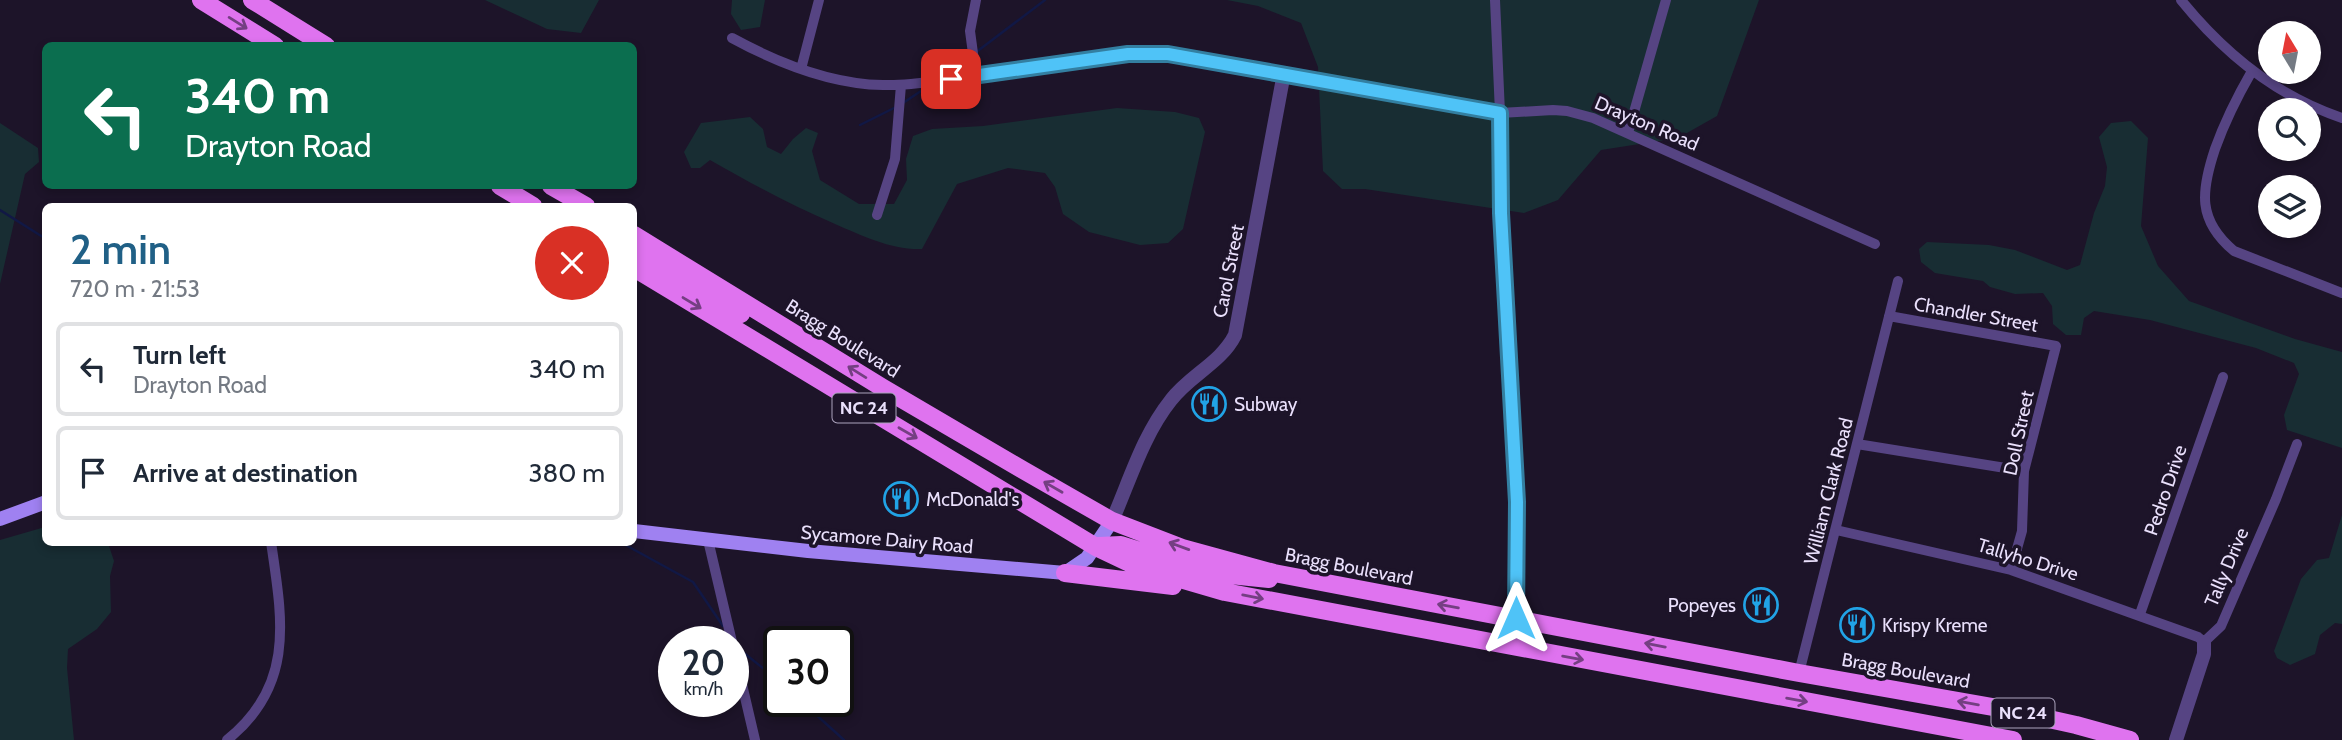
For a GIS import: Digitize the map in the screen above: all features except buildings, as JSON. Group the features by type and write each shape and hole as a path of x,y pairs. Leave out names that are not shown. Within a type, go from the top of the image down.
{"main road":[{"path":"201,0 269,42"},
{"path":"252,0 320,42"},
{"path":"505,189 528,203"},
{"path":"556,189 581,203"},
{"name":"Bragg Boulevard","path":"637,237 883,388 1112,521 1182,548 1274,573 1799,673 2004,709 2130,740"},
{"path":"637,252 787,342 810,342"},
{"name":"NC 24","path":"637,270 1096,547 1136,566 1225,592 2013,740"},
{"path":"0,519 42,503"},
{"path":"1065,573 1078,565 1096,547 1112,521"},
{"name":"Sycamore Dairy Road","path":"637,531 927,562 1065,573"},
{"path":"1096,547 1121,545 1139,549 1211,573 1335,585"},
{"path":"1065,573 1225,592"}],"street":[{"path":"802,69 819,0"},
{"path":"976,0 970,31 976,76"},
{"path":"1495,0 1501,213 1517,502 1516,618 1512,647"},
{"path":"1628,133 1666,0"},
{"path":"2180,0 2217,41 2252,71 2310,105 2342,118"},
{"name":"Drayton Road","path":"732,38 756,51 802,69 854,82 901,85 1148,53 1195,57 1500,113 1567,111 1593,118 1628,133 1875,244"},
{"path":"2252,71 2224,122 2207,173 2204,201 2209,220 2224,242 2235,251 2342,293"},
{"name":"Carol Street","path":"1112,521 1148,435 1161,413 1187,383 1224,352 1235,335 1284,73"},
{"path":"877,215 895,159 901,85"},
{"path":"1889,316 1898,281"},
{"name":"Chandler Street","path":"1889,316 2056,346"},
{"name":"William Clark Road","path":"1799,673 1889,316"},
{"name":"Doll Street","path":"2011,570 2022,531 2024,471 2056,346"},
{"name":"Pedro Drive","path":"2140,614 2223,376"},
{"path":"1857,444 2024,471"},
{"name":"Tally Drive","path":"2176,740 2204,654 2204,642 2221,626 2297,444"},
{"name":"Tallyho Drive","path":"1836,530 2011,570 2140,614 2204,642"},
{"path":"708,540 729,626"},
{"path":"227,740 249,719 260,703 274,672 279,652 281,612 272,546"},
{"path":"749,714 755,740"}],"shaded area":[{"path":"485,0 599,0 581,33 547,29"},
{"path":"732,0 765,0 760,27 741,30 731,14"},
{"path":"1227,0 1759,0 1717,116 1678,138 1601,150 1558,200 1524,213 1365,189 1342,189 1323,171 1318,67 1301,23 1258,6"},
{"path":"1117,108 1175,112 1199,118 1205,132 1183,229 1168,243 1140,245 1089,232 1063,214 1055,187 1045,173 1008,168 957,184 922,249 888,245 819,217 710,160 700,168 691,168 684,152 701,123 750,117 763,129 767,147 781,154 806,128 818,133 812,151 820,180 859,204 894,204 907,180 906,159 913,136 932,129 983,126"},
{"path":"2131,121 2148,138 2141,226 2158,266 2189,301 2295,339 2342,352 2342,448 2287,430 2284,415 2299,374 2294,363 2256,348 2150,320 2094,311 2084,318 2081,335 2066,335 2053,324 2052,306 2043,293 2015,294 1990,287 1983,281 1935,273 1921,262 1919,249 1927,242 1989,245 2015,250 2067,270 2080,265 2094,213 2105,186 2107,167 2099,137 2111,123"},
{"path":"0,123 38,148 39,162 25,174 0,284"},
{"path":"2342,515 2342,624 2335,623 2320,635 2315,654 2290,665 2277,658 2274,651 2301,579 2317,560 2329,558"},
{"path":"42,528 42,546 109,546 114,561 110,576 111,612 97,629 68,649 67,668 74,740 0,740 0,540"}],"waterway":[{"path":"975,53 1045,0"},
{"path":"944,75 970,57"},
{"path":"903,103 927,87"},
{"path":"860,125 894,108"},
{"path":"0,210 42,236"},
{"path":"627,546 693,582 723,626"},
{"path":"749,657 763,668"},
{"path":"819,717 844,740"}],"place":[{"name":"Subway","path":"1209,404"},
{"name":"McDonald's","path":"901,499"},
{"name":"Popeyes","path":"1761,605"},
{"name":"Krispy Kreme","path":"1857,625"}],"route":[{"path":"951,79 1128,54 1168,54 1500,113 1501,213 1517,502 1516,618"}]}
